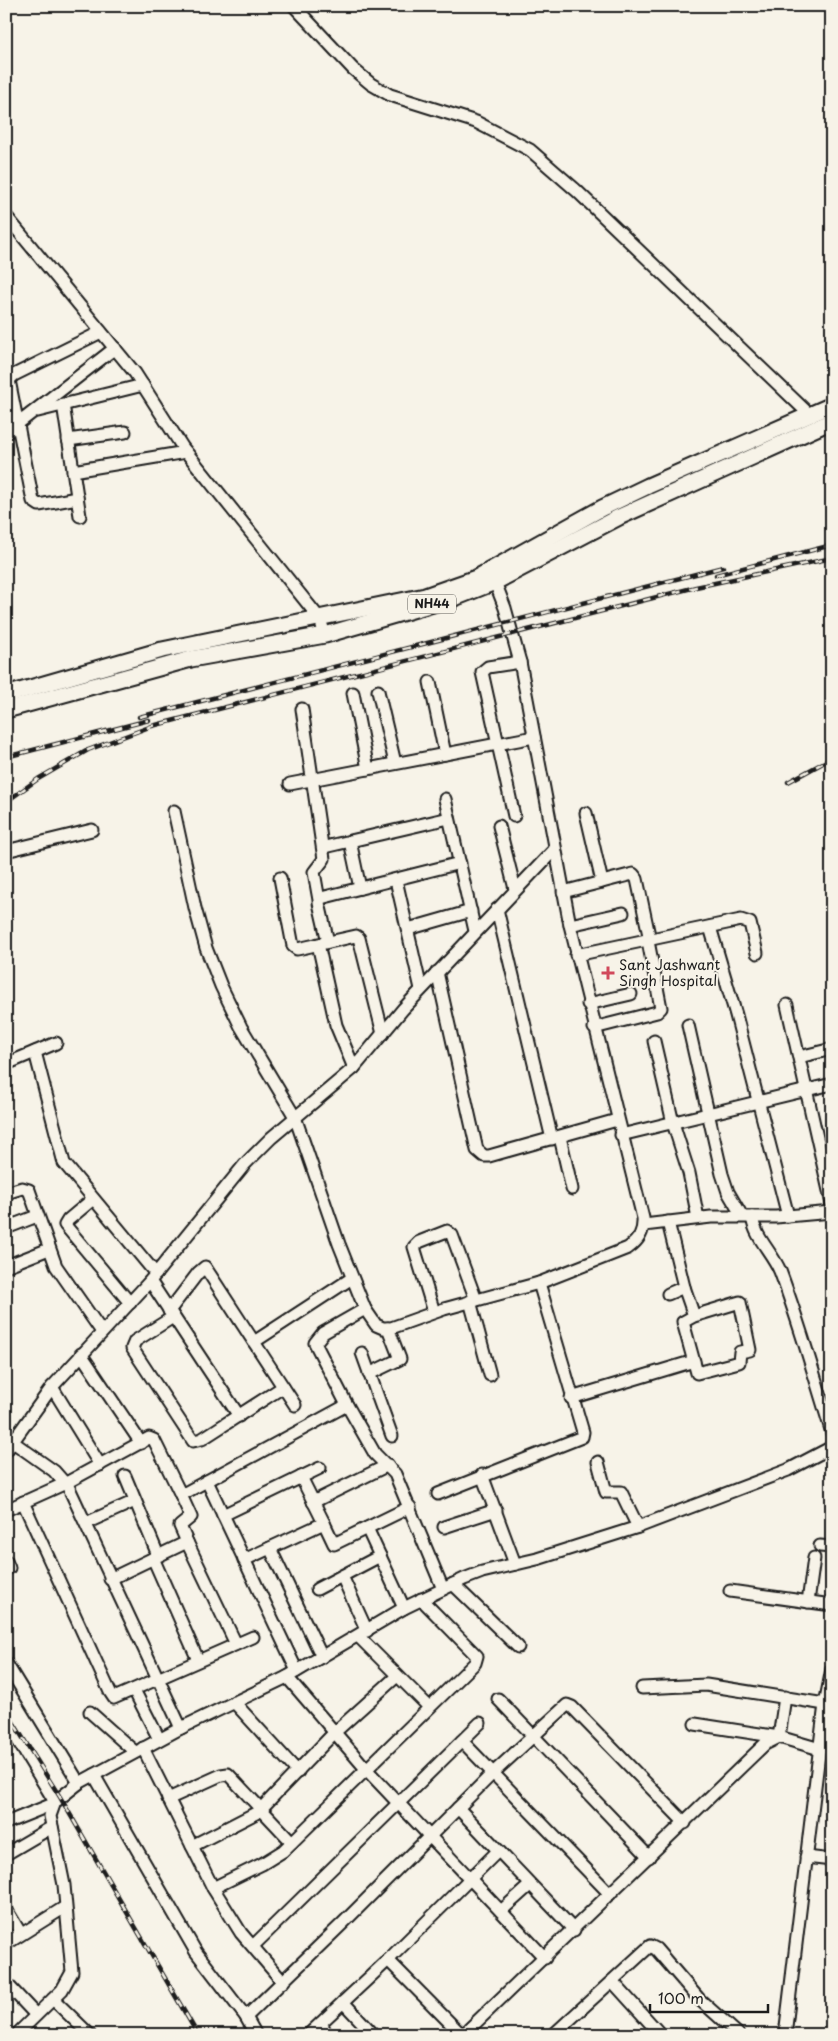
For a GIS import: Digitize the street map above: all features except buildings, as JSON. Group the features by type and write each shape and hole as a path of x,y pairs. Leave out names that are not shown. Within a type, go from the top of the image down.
{"highway":[{"name":"NH44","path":"6,695 162,650 425,596 476,578 602,508 832,405"},
{"name":"NH44","path":"6,710 191,659 325,635 457,597 494,582 619,517 832,421"}],"street":[{"path":"294,6 353,68 378,88 390,95 476,122 530,150 619,231 810,415"},
{"path":"6,216 115,348 143,385 162,418 186,452 320,619 325,635"},
{"path":"77,498 39,506 34,503 9,384 12,377 101,332"},
{"path":"6,433 115,348"},
{"path":"33,412 143,385"},
{"path":"63,404 80,516"},
{"path":"68,440 125,432"},
{"path":"73,471 186,452"},
{"path":"174,810 195,908 214,968 241,1027 295,1117 352,1278 365,1309 376,1325 388,1328 473,1300 539,1283 628,1248 640,1236 644,1225 576,955 554,850 520,662 505,608 494,582"},
{"path":"514,816 482,672 488,667 520,662"},
{"path":"430,682 445,754"},
{"path":"378,691 396,763"},
{"path":"353,693 368,768"},
{"path":"302,709 324,860 314,872 323,943 336,1025 354,1068"},
{"path":"290,784 534,737"},
{"path":"445,799 475,931"},
{"path":"586,813 602,882"},
{"path":"329,846 449,818"},
{"path":"499,826 515,889"},
{"path":"6,851 92,830"},
{"path":"350,841 360,888"},
{"path":"181,1728 66,1483 54,1471 9,1446 52,1387 153,1278 246,1164 295,1117 354,1068 436,972 554,850"},
{"path":"318,900 460,863"},
{"path":"563,892 630,874 636,877 661,1008 657,1012 594,1028"},
{"path":"280,878 293,946 297,949 356,936 359,938 383,1034"},
{"path":"396,880 422,988"},
{"path":"497,909 556,1138 572,1189"},
{"path":"408,929 471,911"},
{"path":"570,925 623,913"},
{"path":"576,955 741,920 748,921 757,953"},
{"path":"710,927 736,1015 788,1216"},
{"path":"436,972 477,1150 484,1156 617,1120"},
{"path":"588,1004 631,994"},
{"path":"787,1005 832,1204"},
{"path":"688,1025 726,1187 774,1258 790,1298 832,1433"},
{"path":"654,1042 673,1123 691,1180 698,1218"},
{"path":"11,1062 56,1043"},
{"path":"799,1057 832,1049"},
{"path":"35,1052 61,1156 153,1278 171,1314 239,1416"},
{"path":"621,1135 832,1084"},
{"path":"6,1193 26,1188 49,1249 64,1279 102,1332"},
{"path":"93,1199 66,1222 65,1226 130,1303"},
{"path":"644,1225 698,1218 788,1216 832,1212"},
{"path":"6,1228 37,1216"},
{"path":"668,1222 684,1287 694,1316"},
{"path":"434,1312 414,1247 419,1242 447,1232 452,1235 473,1300 490,1374"},
{"path":"6,1266 49,1249"},
{"path":"284,1387 198,1441 190,1438 132,1348 135,1341 171,1314 198,1272 205,1268 284,1387 296,1406"},
{"path":"254,1342 352,1278"},
{"path":"438,1494 582,1437 583,1432 571,1398 539,1283"},
{"path":"668,1294 684,1287"},
{"path":"740,1302 750,1350 740,1352 739,1362 697,1373 683,1322 694,1316 740,1302"},
{"path":"365,1309 323,1333 315,1343 375,1454 395,1474 448,1586 518,1647"},
{"path":"369,1374 400,1359 388,1328"},
{"path":"362,1353 392,1436"},
{"path":"82,1354 141,1443"},
{"path":"571,1398 694,1361"},
{"path":"52,1387 100,1465"},
{"path":"181,1495 348,1405"},
{"path":"6,1510 66,1483 149,1438 154,1440 191,1517 180,1526 236,1644"},
{"path":"6,1823 54,1803 79,1783 159,1739 292,1674 404,1608 448,1586 482,1572 538,1559 638,1527 788,1470 832,1447"},
{"path":"598,1462 605,1490 608,1493 621,1492 638,1527"},
{"path":"313,1502 388,1465"},
{"path":"223,1515 320,1468"},
{"path":"482,1475 515,1564"},
{"path":"125,1476 198,1660"},
{"path":"301,1478 334,1544 410,1507"},
{"path":"207,1482 244,1560 292,1674 366,1770 545,1958"},
{"path":"86,1523 135,1501"},
{"path":"23,1502 111,1696 114,1698 253,1637"},
{"path":"444,1527 496,1510"},
{"path":"244,1560 324,1523"},
{"path":"367,1528 404,1608"},
{"path":"110,1579 187,1542"},
{"path":"270,1548 322,1657"},
{"path":"317,1589 380,1556"},
{"path":"808,1602 814,1558"},
{"path":"342,1576 362,1633 397,1676 429,1707"},
{"path":"730,1591 832,1605"},
{"path":"213,1888 270,1859 292,1842 474,1663 477,1656 421,1599"},
{"path":"6,1663 79,1783"},
{"path":"785,2035 806,1857 832,1669"},
{"path":"192,1846 242,1822 262,1808 335,1732 397,1676"},
{"path":"642,1688 706,1685 785,1697 827,1710"},
{"path":"134,1690 159,1739"},
{"path":"779,1737 785,1697"},
{"path":"498,1699 649,1858"},
{"path":"234,1702 298,1772"},
{"path":"246,2017 493,1773 570,1705 685,1823"},
{"path":"90,1712 139,1750 168,1799 213,1888 235,1924 283,1982"},
{"path":"6,1721 54,1803 50,1816 61,1870 72,1972 68,1982 53,1999 16,2035"},
{"path":"253,1946 480,1723"},
{"path":"695,1724 779,1737 820,1749"},
{"path":"388,1960 463,2035 649,1858 765,1744 779,1737"},
{"path":"462,1741 610,1894"},
{"path":"168,1799 225,1774 232,1777 292,1842"},
{"path":"94,1775 196,1952 246,2017 256,2035"},
{"path":"458,1808 574,1930"},
{"path":"6,1854 52,1827"},
{"path":"308,2035 388,1960 498,1851"},
{"path":"806,1857 832,1860"},
{"path":"501,1911 530,1884"},
{"path":"6,1944 65,1907"},
{"path":"6,1909 21,1934"},
{"path":"560,2032 650,1946 653,1947 699,1999 739,2035"},
{"path":"612,1981 655,2033"},
{"path":"6,1983 36,2015"},
{"path":"53,1999 90,2035"},
{"path":"343,2002 374,2035"},
{"path":"320,2023 327,2035"}],"railway":[{"path":"716,575 832,545"},
{"path":"6,802 38,779 88,750 152,726 696,587 832,558"},
{"path":"139,717 723,567"},
{"path":"6,757 149,720"},
{"path":"788,782 832,758"},
{"path":"6,1711 60,1797 198,2035"}],"place":[{"name":"Sant Jashwant Singh Hospital","path":"608,973"}]}
